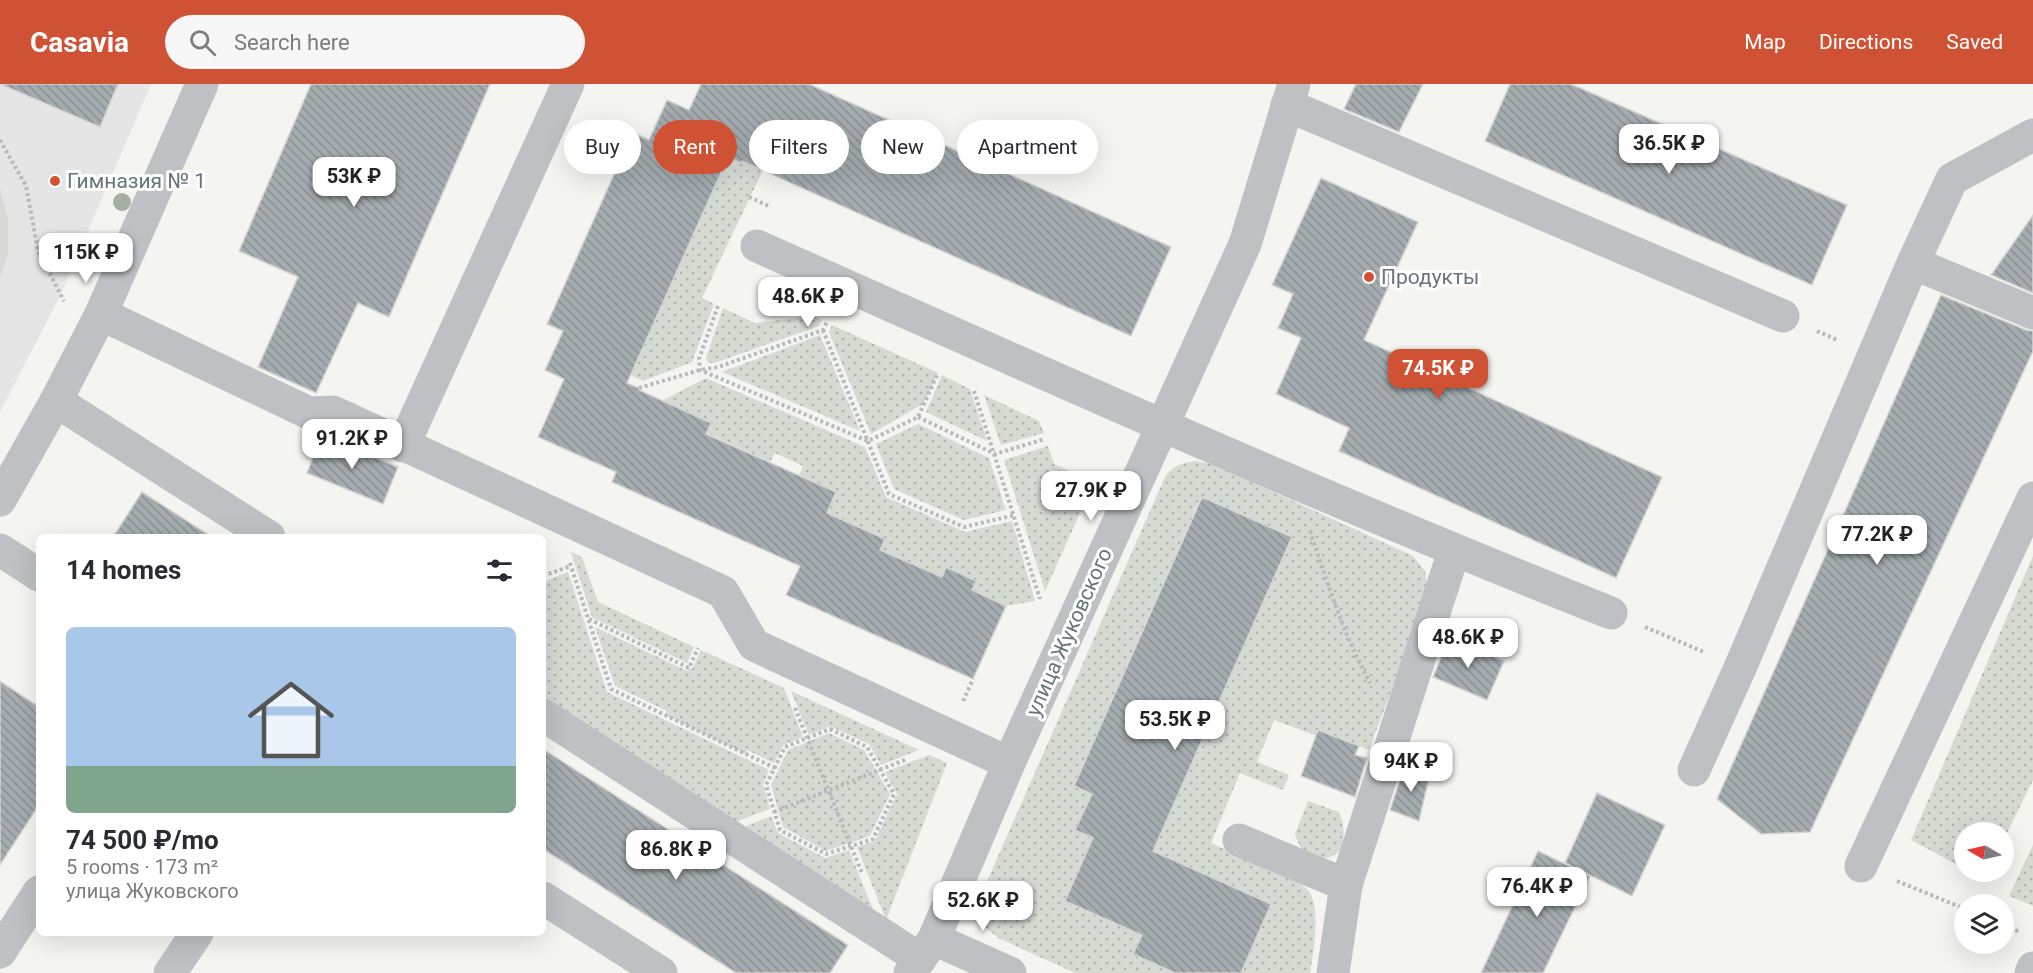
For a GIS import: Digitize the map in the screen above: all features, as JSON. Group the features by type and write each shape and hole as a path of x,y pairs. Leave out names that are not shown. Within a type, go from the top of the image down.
{"street":[{"path":"1,495 56,401 101,314 202,84"},
{"path":"403,446 568,84"},
{"path":"1291,94 1783,316"},
{"name":"улица Жуковского","path":"921,957 1245,244 1291,94"},
{"path":"1694,770 1913,263 1952,179 2033,135"},
{"path":"757,246 1454,551 1611,613"},
{"path":"1913,263 2033,313"},
{"path":"101,314 309,413 333,412 723,592 754,645 1009,763"},
{"path":"56,401 264,534"},
{"path":"1861,866 2033,498"},
{"path":"0,550 36,573"},
{"path":"1333,973 1346,885 1454,551"},
{"path":"546,717 921,957 1010,973"},
{"path":"1239,840 1346,885"},
{"path":"0,952 36,897"},
{"path":"546,900 661,973"},
{"path":"170,973 195,936"},
{"path":"2031,973 2033,968"}],"path":[{"path":"0,140 26,186 38,251 65,302"},
{"path":"700,370 699,359 718,306"},
{"path":"1783,316 1874,356"},
{"path":"639,388 718,367 823,330 827,322"},
{"path":"823,330 889,494 964,527 1015,514"},
{"path":"700,370 868,441 918,417 938,373"},
{"path":"974,391 1041,599"},
{"path":"918,417 995,454 1046,439"},
{"path":"555,516 611,689 775,768"},
{"path":"1308,526 1329,590 1359,662 1396,731"},
{"path":"546,575 570,566"},
{"path":"1611,613 1740,668"},
{"path":"588,619 689,668 698,648"},
{"path":"791,699 864,877"},
{"path":"830,729 867,747 894,794 873,838 826,854 780,830 766,785 775,768 785,747 830,729"},
{"path":"723,832 913,757"},
{"path":"1927,893 1954,904"}],"shaded area":[{"name":"Гимназия № 1","path":"0,84 151,84 60,296 0,412"},
{"path":"749,144 749,174 761,174 702,298 714,304 692,362 643,381 630,375 720,174 737,174 737,161 741,163"},
{"path":"0,189 8,218 8,255 0,277"},
{"path":"723,308 755,323 813,316 822,320 819,326 709,363 706,359"},
{"path":"832,325 938,373 923,405 871,434 829,332"},
{"path":"820,335 860,431 722,372"},
{"path":"942,375 970,389 987,441 926,412"},
{"path":"706,378 865,447 886,497 965,532 1012,521 1035,601 1006,606 972,590 946,568 942,577 880,550 885,539 822,522 836,492 799,475 803,466 775,453 770,462 650,407"},
{"path":"984,395 1039,421 1044,433 1001,445"},
{"path":"918,424 989,458 1006,510 964,520 894,489 876,444"},
{"path":"1048,446 1054,464 1094,482 1045,591 1004,460"},
{"path":"1196,461 1215,465 1413,556 1425,571 1428,592 1369,750 1318,730 1317,736 1274,720 1257,762 1289,775 1283,790 1240,773 1211,843 1291,878 1308,890 1315,908 1316,919 1310,973 1241,973 1153,851 1292,537 1201,497 1074,785 1092,794 1075,830 1093,838 1065,901 1142,935 1134,954 1175,973 1075,973 998,938 984,926 980,913 981,895 1165,477 1178,465"},
{"path":"571,552 582,557 598,602 694,647 687,663 592,617"},
{"path":"2033,556 2033,780 2012,822 1954,822 1954,863 1911,840"},
{"path":"568,572 607,692 769,770 763,784 770,809 722,827 546,713 546,581"},
{"path":"595,627 687,671 689,668 692,669 701,650 784,688 803,737 783,745 774,763 747,750 745,754 666,715 667,711 615,686"},
{"path":"791,691 919,750 881,765 869,744 830,726 809,735"},
{"path":"829,733 864,750 890,794 870,836 826,851 783,827 771,785 788,750"},
{"path":"929,755 947,763 886,920 857,847 875,841 897,794 885,772"},
{"path":"1308,801 1339,812 1344,833 1343,840 1338,852 1332,856 1321,859 1311,857 1301,848 1295,834"},
{"path":"771,816 778,833 825,858 849,850 881,930 732,832"},
{"path":"2033,845 2033,906 2014,898 2014,894 2010,894"}],"building":[{"path":"0,84 118,84 100,127"},
{"path":"311,84 490,84 389,317 358,303 316,393 258,367 298,277 239,251"},
{"path":"701,84 809,84 889,120 861,120 861,174 945,174 945,145 957,151 957,174 1009,174 1171,247 1131,336 771,174 849,174 849,120 749,120 749,164 737,161 737,120 658,120 667,100 689,110"},
{"path":"1356,84 1423,84 1399,132 1344,109"},
{"path":"1510,84 1571,84 1847,205 1812,285 1485,141"},
{"path":"653,131 653,174 720,174 627,383 711,423 706,434 836,492 827,513 885,539 880,550 942,577 946,567 976,581 972,590 1006,606 973,679 786,595 800,566 612,482 616,472 538,437 564,379 545,370 563,331 547,324 614,174 641,174 641,136 649,140"},
{"path":"1321,178 1418,222 1364,340 1662,477 1616,578 1339,451 1349,428 1276,394 1301,338 1278,328 1293,294 1272,285"},
{"path":"2033,215 2033,293 1991,275"},
{"path":"1941,295 2033,331 2033,351 1810,832 1761,834 1717,799"},
{"path":"321,436 398,467 383,504 307,473"},
{"path":"142,492 207,534 115,534"},
{"path":"1202,497 1292,537 1153,851 1271,904 1241,973 1175,973 1133,954 1142,935 1065,901 1093,838 1075,830 1092,794 1074,786"},
{"path":"1449,638 1504,661 1487,700 1433,677"},
{"path":"0,681 36,705 36,810 0,865"},
{"path":"1318,730 1359,746 1355,755 1367,758 1355,797 1301,776"},
{"path":"546,751 848,945 830,973 736,973 546,851"},
{"path":"1404,767 1430,773 1419,821 1390,810"},
{"path":"1597,793 1665,825 1632,896 1565,863"},
{"path":"1538,851 1590,876 1543,973 1481,973"}],"place":[{"name":"Гимназия № 1","path":"55,181"},
{"name":"Продукты","path":"1369,277"}]}
